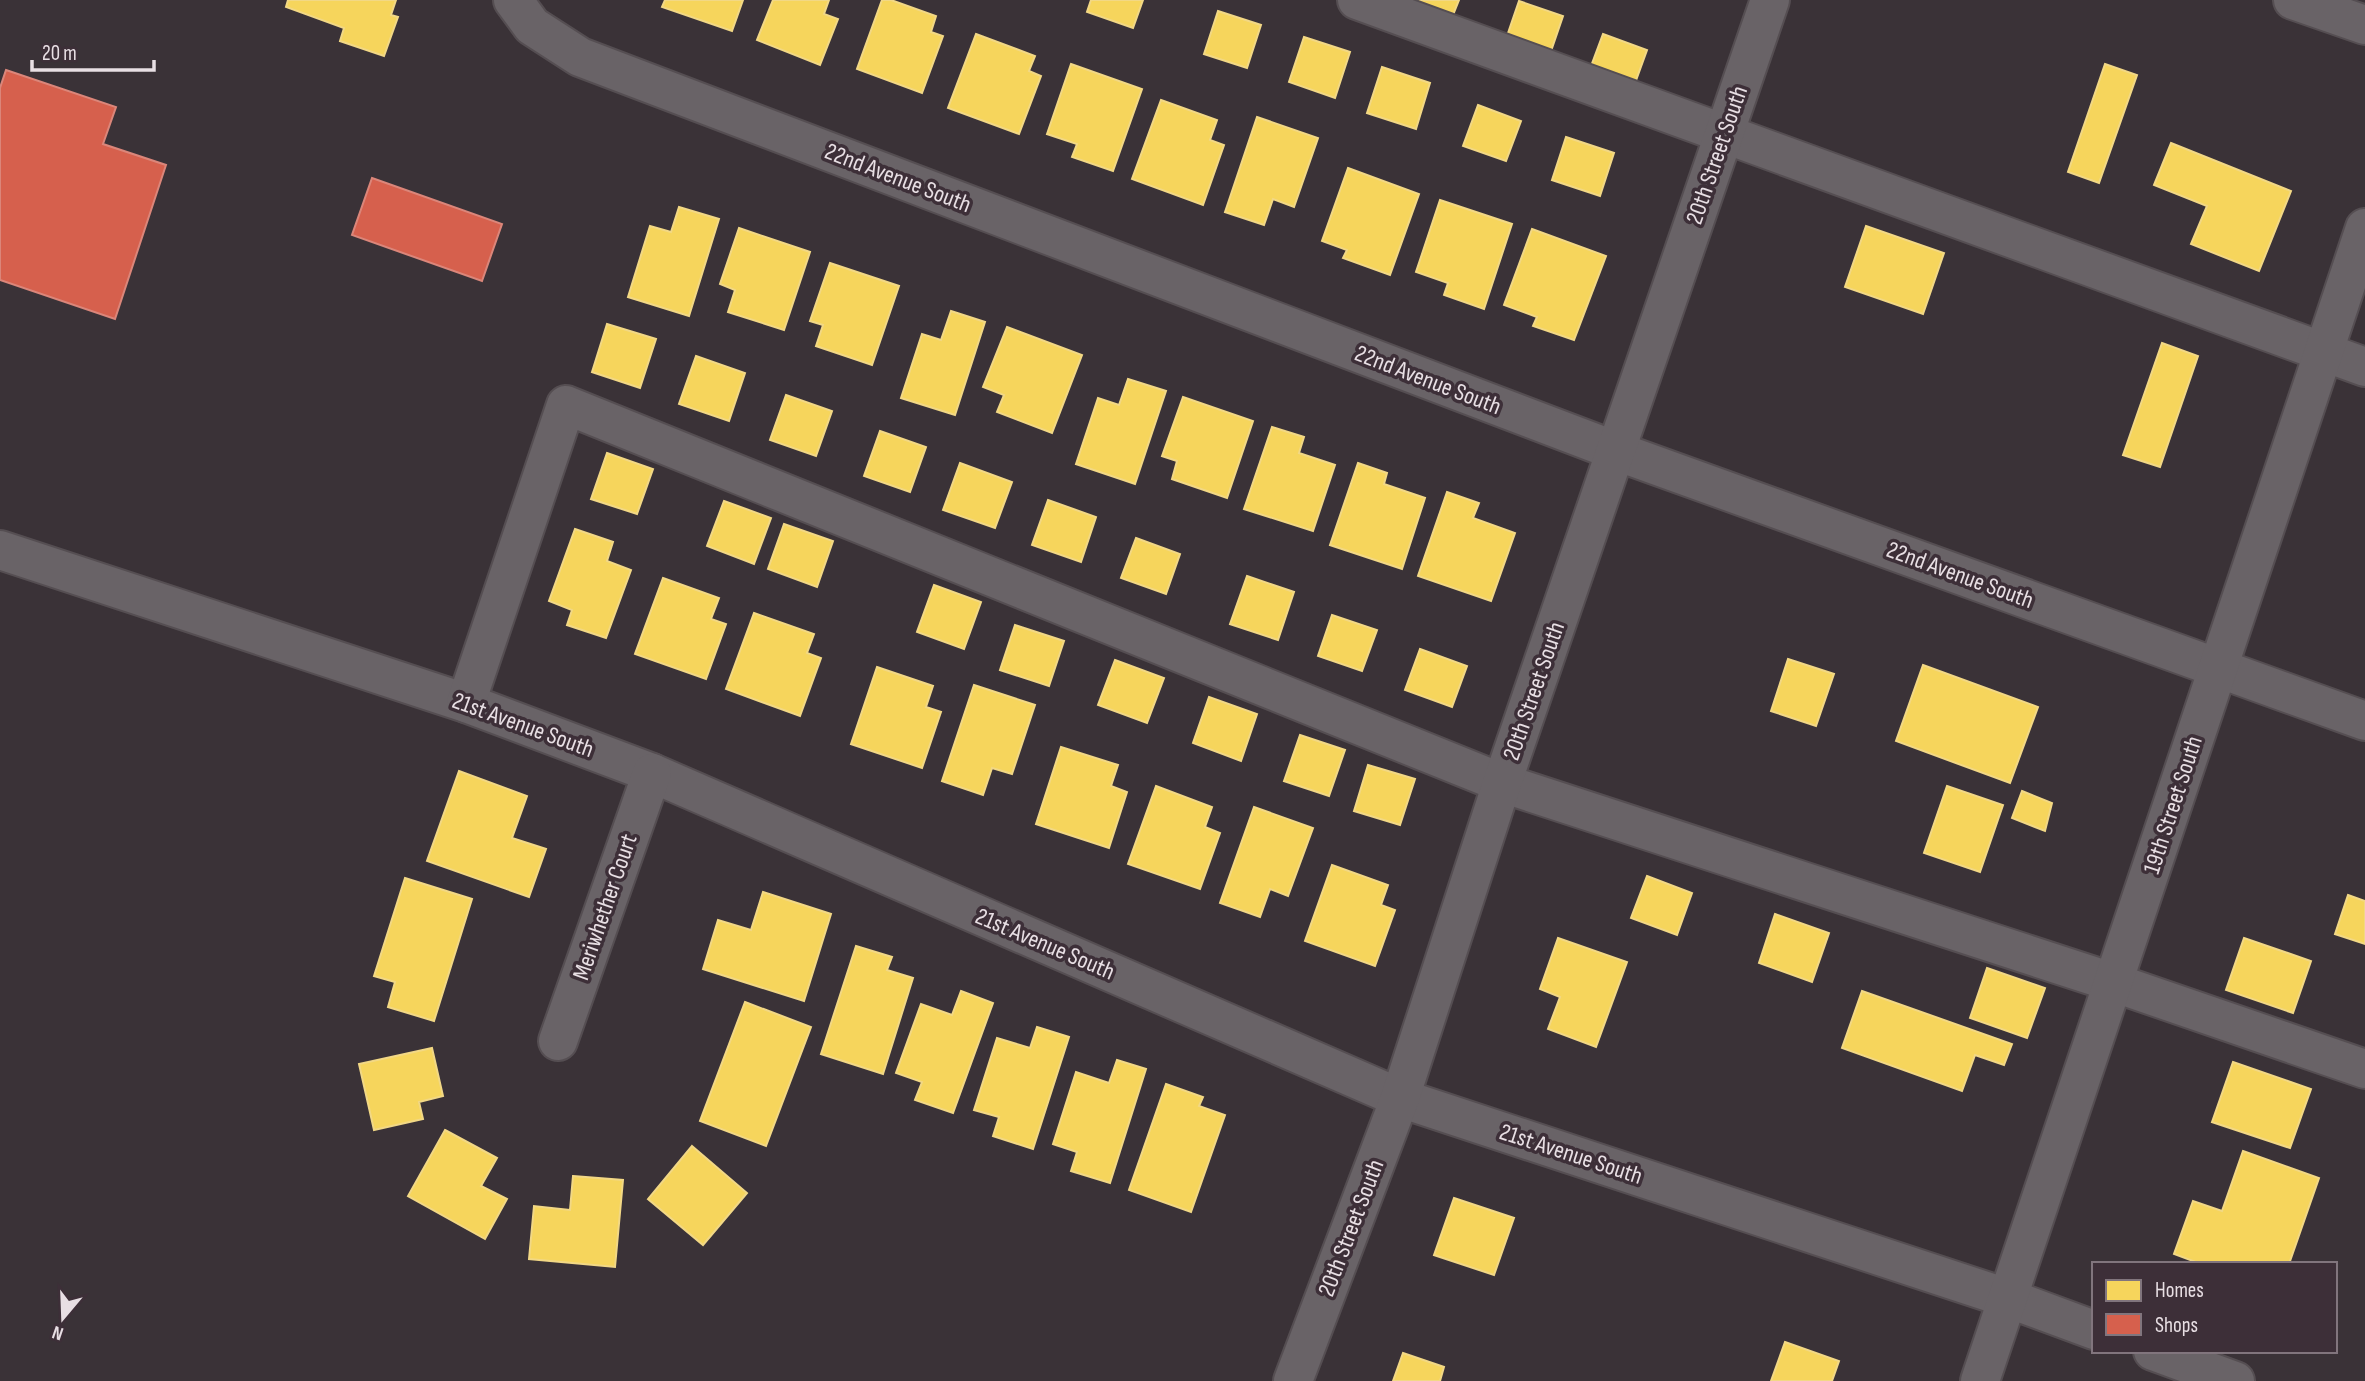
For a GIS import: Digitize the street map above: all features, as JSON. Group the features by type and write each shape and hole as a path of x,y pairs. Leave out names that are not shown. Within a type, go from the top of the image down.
{"street":[{"name":"22nd Avenue South","path":"513,0 532,26 580,57 1616,451 2365,721"},
{"path":"1357,0 2365,367"},
{"name":"20th Street South","path":"1293,1381 1400,1098 1502,783 1770,0"},
{"path":"2293,0 2365,26"},
{"name":"19th Street South","path":"1980,1381 2010,1299 2365,228"},
{"path":"466,703 566,405 1502,783 2115,983 2365,1069"},
{"name":"21st Avenue South","path":"0,550 466,703 652,773 1400,1098 2010,1299 2092,1329"},
{"name":"Meriwhether Court","path":"558,1041 652,773"},
{"path":"2158,1353 2235,1381"}],"building: Homes":[{"path":"288,0 396,0 391,15 398,17 384,56 340,41 344,28 286,7"},
{"path":"665,0 743,0 732,31 662,7"},
{"path":"773,0 829,0 824,14 838,19 820,65 757,40"},
{"path":"882,0 891,0 936,16 931,32 943,36 922,93 857,69"},
{"path":"1091,0 1143,0 1133,28 1087,12"},
{"path":"1410,0 1459,0 1453,15"},
{"path":"1519,1 1563,16 1549,57 1505,42"},
{"path":"1218,11 1261,25 1247,68 1204,54"},
{"path":"976,34 1035,56 1029,71 1041,76 1019,134 948,108"},
{"path":"1603,34 1647,50 1634,86 1590,69"},
{"path":"1304,37 1350,52 1335,98 1289,82"},
{"path":"1071,64 1142,89 1113,171 1072,157 1077,144 1047,134"},
{"path":"2105,64 2137,75 2099,183 2068,172"},
{"path":"1382,67 1430,83 1416,129 1367,113"},
{"path":"1161,100 1217,120 1210,140 1224,145 1203,205 1132,179"},
{"path":"1478,105 1521,121 1506,161 1463,146"},
{"path":"1257,117 1318,138 1294,207 1273,199 1264,225 1225,212"},
{"path":"1566,137 1614,153 1600,196 1552,180"},
{"path":"2171,143 2291,191 2259,271 2191,244 2207,206 2154,185"},
{"path":"1348,168 1419,194 1390,275 1343,258 1347,250 1322,241"},
{"path":"1440,200 1512,224 1484,309 1444,295 1448,283 1416,272"},
{"path":"679,207 719,219 689,316 628,297 650,226 671,232"},
{"path":"1866,226 1944,253 1923,314 1845,287"},
{"path":"739,228 810,252 784,330 728,312 735,290 720,284"},
{"path":"1532,229 1606,256 1574,340 1533,326 1537,317 1504,305"},
{"path":"830,263 899,286 872,365 816,346 823,325 810,321"},
{"path":"951,311 985,322 955,415 901,398 922,334 941,340"},
{"path":"607,324 656,339 640,388 592,372"},
{"path":"1007,327 1082,355 1052,433 997,412 1004,395 983,387"},
{"path":"2162,343 2198,356 2160,467 2123,455"},
{"path":"696,356 745,373 729,421 679,404"},
{"path":"1128,379 1166,391 1135,484 1076,464 1098,398 1119,405"},
{"path":"786,395 832,411 816,456 770,440"},
{"path":"1183,397 1253,421 1227,498 1172,479 1177,461 1162,456"},
{"path":"1272,427 1304,437 1299,453 1335,465 1313,531 1244,509"},
{"path":"880,431 926,447 910,492 864,476"},
{"path":"607,453 653,469 637,514 591,499"},
{"path":"960,463 1012,482 995,528 943,510"},
{"path":"1358,463 1387,473 1384,484 1425,498 1402,569 1330,545"},
{"path":"1447,492 1479,503 1473,518 1515,533 1491,601 1418,576"},
{"path":"1048,500 1096,517 1081,562 1032,545"},
{"path":"724,501 771,518 754,564 707,546"},
{"path":"784,524 833,541 817,587 768,569"},
{"path":"575,529 613,542 607,561 631,570 606,638 567,625 572,610 549,601"},
{"path":"1136,538 1180,554 1166,594 1121,578"},
{"path":"1247,576 1294,592 1278,640 1230,624"},
{"path":"663,578 719,598 711,619 726,624 706,679 635,654"},
{"path":"934,585 981,602 964,649 917,632"},
{"path":"754,613 814,634 807,653 821,658 800,716 726,689"},
{"path":"1332,615 1377,630 1362,671 1318,656"},
{"path":"1015,625 1064,641 1049,686 1000,670"},
{"path":"1420,649 1467,666 1452,707 1405,690"},
{"path":"1788,659 1834,674 1816,726 1771,711"},
{"path":"1115,660 1164,678 1147,723 1098,705"},
{"path":"1923,665 2038,707 2010,783 1896,741"},
{"path":"877,667 933,686 926,707 941,712 922,768 851,744"},
{"path":"974,685 1035,705 1012,774 992,768 983,795 942,781"},
{"path":"1209,697 1257,714 1241,761 1193,743"},
{"path":"1300,735 1345,750 1329,796 1284,781"},
{"path":"1061,747 1118,765 1111,786 1127,792 1109,848 1036,824"},
{"path":"1368,765 1415,779 1400,825 1354,811"},
{"path":"459,771 527,796 512,838 546,849 529,897 427,861"},
{"path":"1156,786 1212,807 1205,827 1220,833 1200,889 1128,864"},
{"path":"1947,786 2003,805 1980,872 1924,853"},
{"path":"2022,791 2052,803 2045,831 2012,818"},
{"path":"1254,807 1313,828 1288,896 1270,889 1260,917 1220,903"},
{"path":"1332,865 1388,885 1381,905 1395,910 1375,966 1305,941"},
{"path":"1647,876 1692,893 1677,935 1631,918"},
{"path":"405,878 472,899 434,1021 388,1007 395,982 374,976"},
{"path":"763,892 831,914 804,1001 703,969 718,920 751,930"},
{"path":"2348,895 2365,901 2365,944 2335,934"},
{"path":"1775,914 1829,933 1812,982 1759,963"},
{"path":"1558,938 1627,962 1596,1047 1548,1029 1560,997 1540,989"},
{"path":"2244,938 2311,961 2293,1013 2226,990"},
{"path":"856,946 892,957 887,970 913,978 883,1074 821,1054"},
{"path":"1987,968 2045,988 2027,1038 1970,1018"},
{"path":"961,991 993,1003 953,1113 915,1100 922,1082 896,1073 921,1004 952,1015"},
{"path":"1862,991 2012,1044 2004,1065 1975,1055 1962,1091 1842,1048"},
{"path":"745,1002 811,1027 766,1146 700,1121"},
{"path":"1037,1027 1069,1037 1033,1149 993,1136 999,1117 974,1110 997,1038 1030,1048"},
{"path":"432,1048 443,1096 419,1102 423,1119 374,1130 359,1064"},
{"path":"1117,1060 1146,1069 1110,1183 1071,1171 1077,1152 1053,1144 1076,1072 1109,1083"},
{"path":"2233,1062 2311,1089 2290,1148 2212,1122"},
{"path":"1166,1084 1203,1097 1199,1106 1225,1115 1191,1212 1129,1190"},
{"path":"445,1130 497,1158 481,1186 507,1199 485,1239 408,1196"},
{"path":"692,1146 747,1193 703,1245 648,1199"},
{"path":"2243,1151 2319,1178 2290,1262 2196,1262 2174,1254 2193,1201 2222,1211"},
{"path":"573,1176 623,1180 615,1267 529,1259 534,1206 570,1210"},
{"path":"1454,1198 1514,1218 1494,1275 1434,1255"},
{"path":"1785,1342 1839,1361 1832,1381 1771,1381"},
{"path":"1403,1353 1444,1367 1440,1381 1393,1381"}],"building: Shops":[{"path":"6,70 116,107 103,144 166,165 115,319 0,280 0,88"},
{"path":"372,178 502,224 482,281 352,235"}]}
